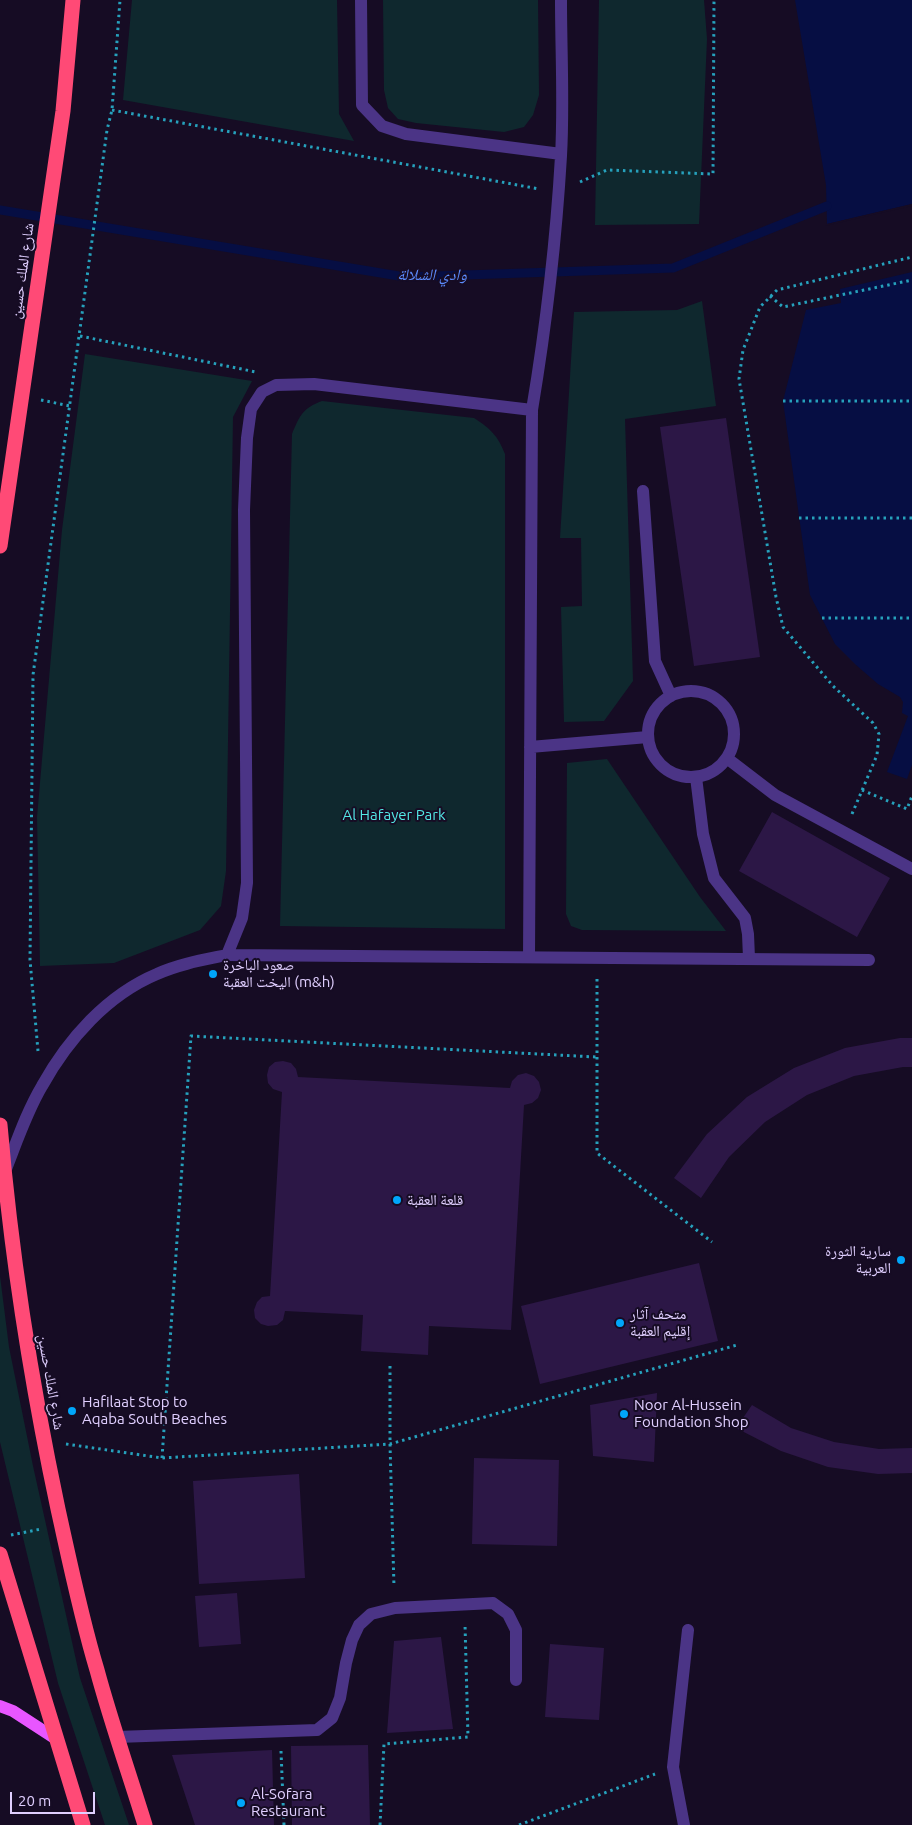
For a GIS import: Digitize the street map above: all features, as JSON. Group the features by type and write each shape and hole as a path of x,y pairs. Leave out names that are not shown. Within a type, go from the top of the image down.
{"highway":[{"name":"شارع الملك حسين","path":"0,546 63,111 73,0"},
{"name":"شارع الملك حسين","path":"0,1125 10,1233 25,1336 61,1524 89,1642 145,1825"},
{"path":"0,1554 83,1825"}],"main road":[{"path":"0,1706 12,1711 56,1739"}],"lane":[{"path":"360,0 362,105 382,126 406,134 561,154"},
{"path":"529,957 532,410 546,323 557,217 561,154 561,0"},
{"path":"227,955 242,918 247,884 244,510 247,438 251,409 262,392 276,384 314,384 532,410"},
{"path":"643,491 655,661 671,696"},
{"path":"684,691 698,691 711,695 722,704 731,716 735,730 734,745 728,759 718,770 704,776 689,778 675,775 662,767 653,756 648,743 648,729 652,716 660,704 671,696 684,691"},
{"path":"530,747 648,738"},
{"path":"728,759 774,795 912,869"},
{"path":"696,777 703,834 714,878 745,918 749,958"},
{"path":"4,1174 28,1114 42,1086 64,1052 91,1020 136,984 186,964 227,955 869,960"},
{"path":"117,1737 317,1730 332,1718 340,1698 346,1664 359,1625 371,1614 395,1608 493,1603 508,1614 516,1630 516,1680"},
{"path":"684,1825 673,1767 688,1630"}],"path":[{"path":"42,1086 30,960 33,675 112,110 120,0"},
{"path":"112,110 558,192 607,170 713,174 714,0"},
{"path":"844,833 877,755 879,734 873,723 833,686 783,627 776,598 742,405 739,378 743,350 760,307 777,290 912,257"},
{"path":"770,296 784,307 912,280"},
{"path":"80,336 265,374"},
{"path":"21,396 70,406"},
{"path":"783,401 912,401"},
{"path":"800,518 912,518"},
{"path":"822,618 912,618"},
{"path":"862,790 907,809 912,796"},
{"path":"597,958 597,1153 712,1242"},
{"path":"162,1458 191,1036 596,1057"},
{"path":"44,1441 162,1458 390,1444 737,1344"},
{"path":"390,1366 390,1444 395,1608"},
{"path":"9,1536 61,1524"},
{"path":"380,1825 384,1744 468,1737 465,1604"},
{"path":"280,1732 284,1825"},
{"path":"520,1825 673,1767"}],"green space":[{"path":"132,0 337,0 339,114 354,141 123,100"},
{"path":"383,0 538,0 539,95 533,115 524,127 504,132 416,123 398,119 388,108 384,90"},
{"path":"599,0 704,0 707,39 699,224 595,225"},
{"path":"702,301 716,406 625,419 633,681 604,721 564,722 561,607 582,606 581,538 560,538 574,312 677,310"},
{"path":"85,354 252,381 233,417 226,871 221,906 200,930 114,963 40,966 37,817 62,530"},
{"name":"Al Hafayer Park","path":"322,401 474,418 493,433 500,442 505,454 505,929 280,926 292,434 303,413 310,406"},
{"path":"607,759 700,897 726,931 582,930 571,926 566,914 567,763"},
{"path":"0,1276 9,1347 80,1678 129,1825 105,1825 58,1683 0,1442"}],"shaded area":[{"path":"795,0 912,0 912,204 827,224 826,185"},
{"path":"912,272 912,765 907,779 887,772 908,716 902,713 903,702 900,697 878,684 835,644 810,595 783,401 806,310 841,303 840,289"}],"pier":[{"path":"912,204 912,206 825,226 827,224"}],"building":[{"path":"726,418 760,657 694,666 660,427"},
{"path":"772,812 890,878 857,937 739,871"},
{"path":"900,1038 912,1038 912,1067 854,1076 807,1095 765,1122 729,1157 701,1198 674,1178 707,1134 747,1097 794,1068 845,1048"},
{"name":"قلعة العقبة","path":"275,1062 291,1063 296,1069 298,1077 510,1088 512,1081 518,1075 526,1073 534,1076 539,1082 541,1090 538,1098 532,1103 524,1105 511,1330 429,1326 428,1355 361,1351 363,1315 285,1311 283,1320 277,1325 268,1326 261,1324 255,1318 254,1310 257,1302 262,1297 270,1296 282,1092 273,1089 268,1083 267,1075 269,1067"},
{"name":"متحف آثار إقليم العقبة","path":"699,1263 718,1341 540,1384 521,1306"},
{"path":"657,1393 654,1462 593,1456 590,1405"},
{"path":"752,1405 791,1428 834,1442 879,1449 912,1448 912,1473 878,1474 828,1467 781,1451 736,1428"},
{"path":"474,1458 559,1460 557,1546 472,1544"},
{"path":"299,1474 305,1578 199,1584 193,1481"},
{"path":"237,1593 241,1644 199,1647 195,1596"},
{"path":"441,1637 453,1729 387,1733 394,1641"},
{"path":"550,1644 604,1648 599,1720 545,1717"},
{"path":"368,1745 370,1825 292,1825 291,1746"},
{"path":"272,1750 274,1825 195,1825 172,1755"}],"waterway":[{"name":"وادي الشلالة","path":"0,210 405,277 673,268 827,206"}],"place":[{"name":"صعود الباخرة اليخت العقبة (m&h)","path":"213,974"},
{"name":"قلعة العقبة","path":"397,1200"},
{"name":"سارية الثورة العربية","path":"901,1260"},
{"name":"متحف آثار إقليم العقبة","path":"620,1323"},
{"name":"Hafilaat Stop to Aqaba South Beaches","path":"72,1411"},
{"name":"Noor Al-Hussein Foundation Shop","path":"624,1414"},
{"name":"Al-Sofara Restaurant","path":"241,1803"}]}
